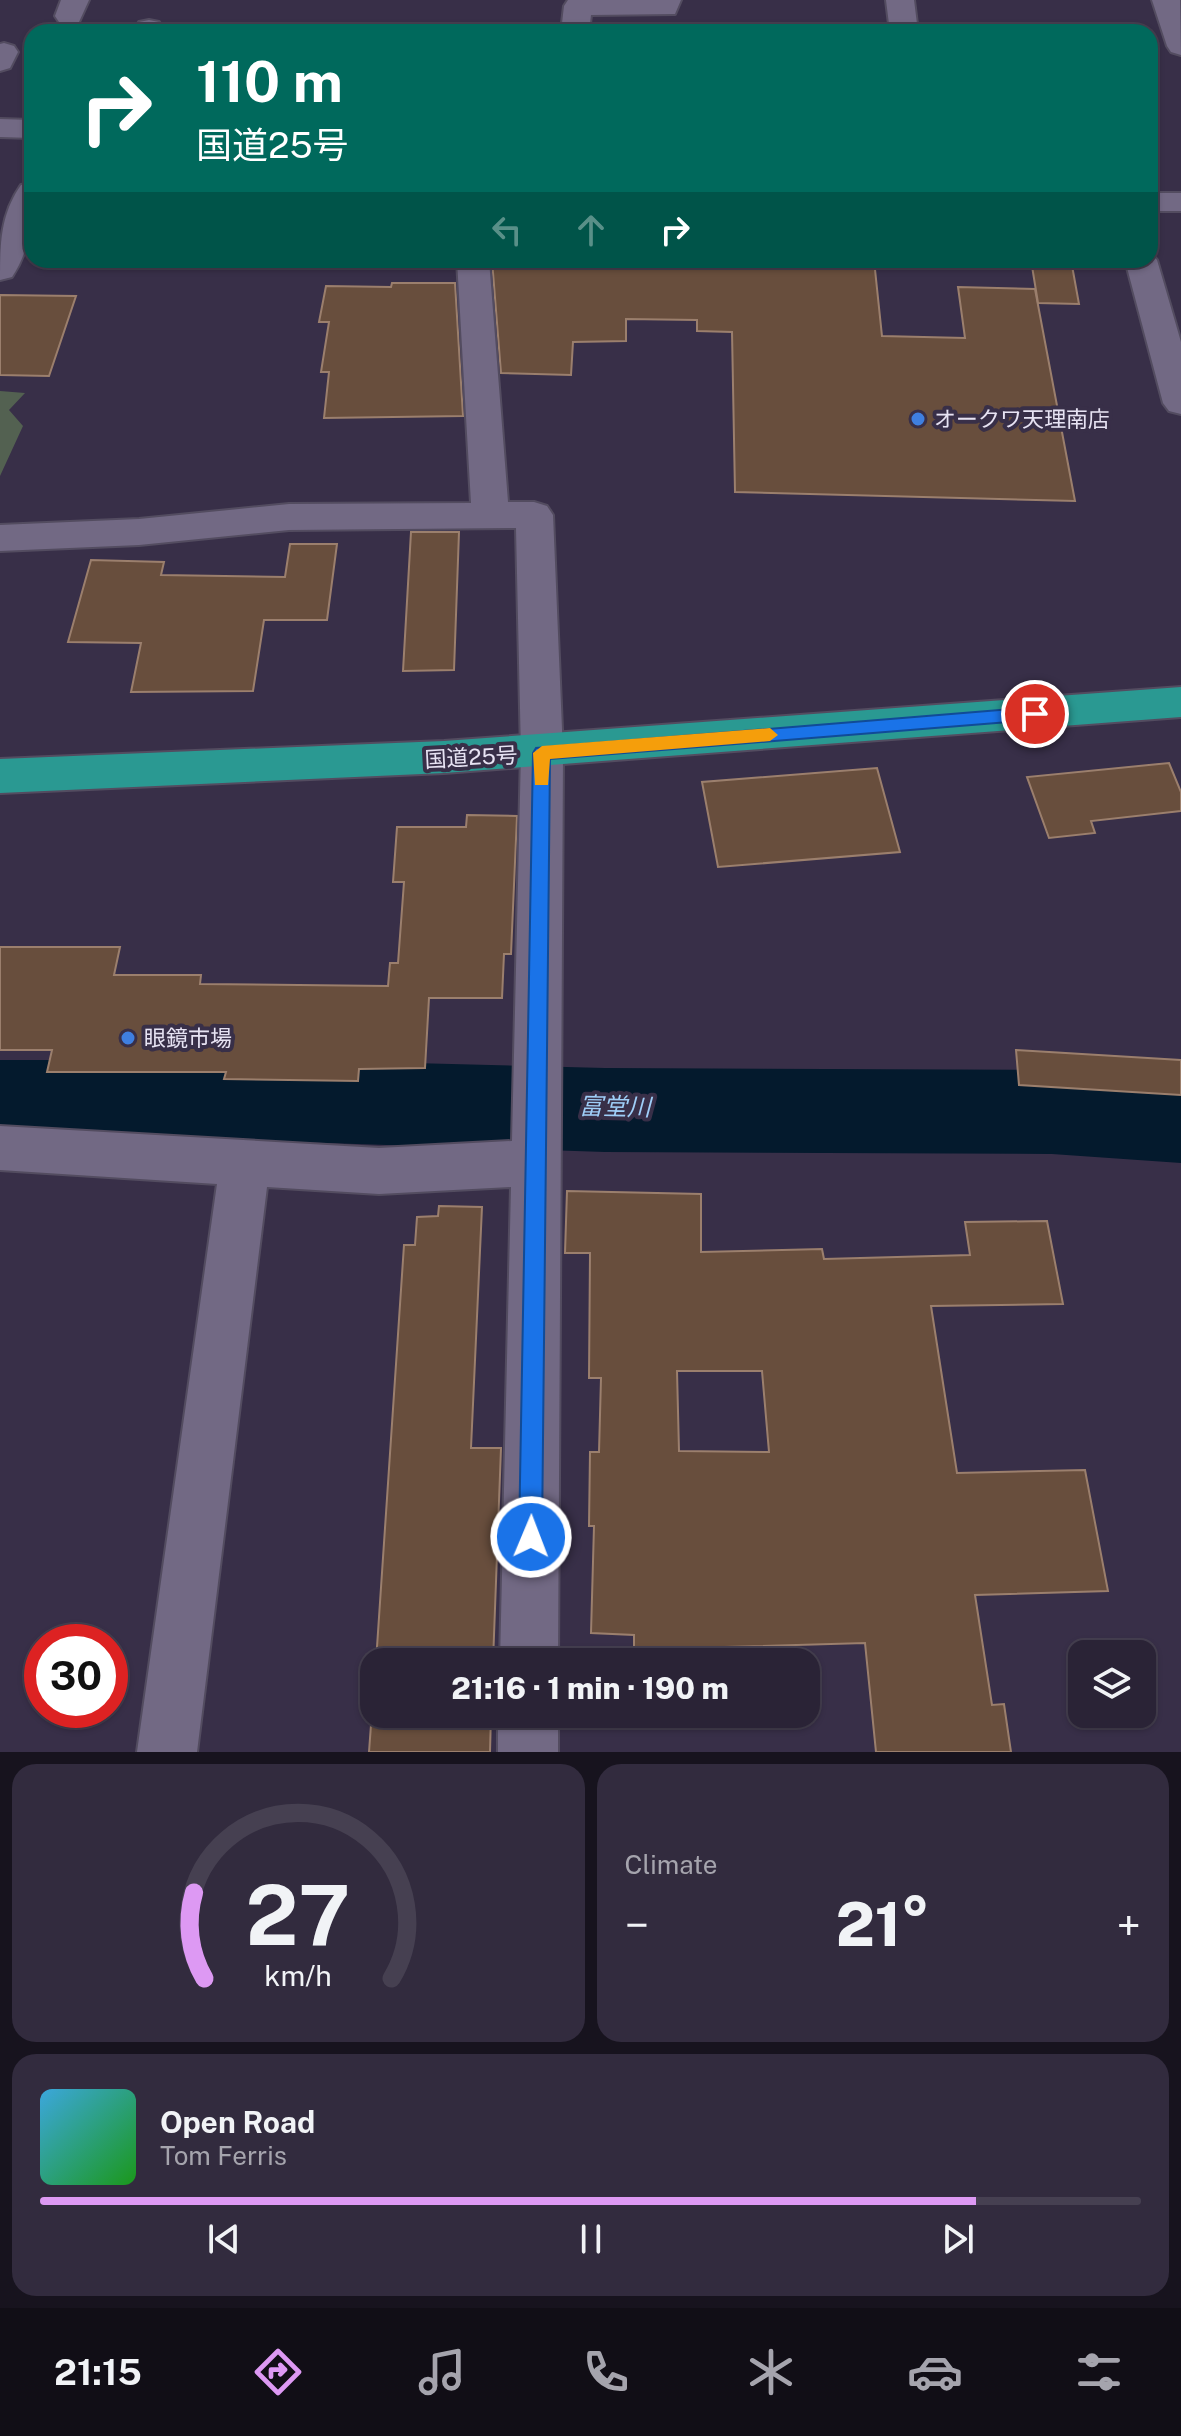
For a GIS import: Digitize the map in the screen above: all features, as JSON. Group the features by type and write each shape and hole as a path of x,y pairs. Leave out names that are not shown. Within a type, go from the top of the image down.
{"highway":[{"name":"国道25号","path":"0,776 170,772 542,753 1181,702"}],"street":[{"path":"576,24 578,6 665,8 667,0"},
{"path":"900,0 903,24"},
{"path":"1166,0 1181,46"},
{"path":"0,128 24,129"},
{"path":"1158,202 1181,202"},
{"path":"0,270 24,212"},
{"path":"474,268 490,516"},
{"path":"1143,268 1181,403"},
{"path":"0,538 139,532 289,517 534,515 542,753 529,1648"},
{"path":"0,1148 379,1171 537,1130"},
{"path":"167,1752 245,1163"},
{"path":"528,1728 528,1752"}],"green space":[{"path":"0,391 25,393 9,410 23,426 0,476"}],"building":[{"path":"493,268 875,268 882,336 965,338 958,287 1035,289 1075,501 735,492 732,332 697,331 697,320 626,319 626,341 573,342 571,375 501,373"},
{"path":"1032,268 1072,268 1079,304 1038,303"},
{"path":"392,283 455,283 463,416 324,418 329,372 321,372 329,322 319,322 326,286 391,287"},
{"path":"0,295 76,296 49,376 0,375"},
{"path":"411,532 459,532 454,670 403,671"},
{"path":"290,544 337,544 327,620 264,620 253,691 131,692 141,643 68,642 91,560 164,562 161,575 285,577"},
{"path":"1169,763 1181,792 1181,811 1091,821 1095,833 1049,838 1027,777"},
{"path":"877,768 900,852 718,867 702,782"},
{"path":"467,815 517,816 511,954 504,954 502,998 429,998 425,1068 359,1069 358,1081 224,1079 226,1072 47,1072 52,1050 0,1050 0,947 120,947 114,975 201,975 200,984 388,986 390,963 398,963 404,882 393,882 397,827 466,827"},
{"path":"1016,1050 1181,1060 1181,1095 1019,1085"},
{"path":"567,1191 701,1194 701,1252 822,1249 824,1259 970,1255 965,1222 1047,1221 1063,1304 931,1306 957,1473 1085,1470 1108,1591 975,1595 992,1705 1004,1704 1011,1752 876,1752 865,1643 634,1648 634,1635 591,1633 594,1526 589,1526 590,1452 599,1452 601,1378 589,1378 590,1253 565,1253","holes":["677,1371 762,1371 769,1452 679,1451"]},
{"path":"439,1206 482,1207 471,1448 501,1448 494,1648 377,1648 404,1245 415,1245 417,1217 438,1216"},
{"path":"371,1728 491,1728 490,1752 369,1752"}],"waterway":[{"name":"富堂川","path":"0,1101 295,1101 605,1110 1052,1112 1181,1121"}],"slow traffic":[{"path":"542,780 542,753 770,735"}],"place":[{"name":"オークワ天理南店","path":"918,419"},
{"name":"眼鏡市場","path":"128,1038"}],"route":[{"path":"531,1537 542,753 1035,714"}]}
